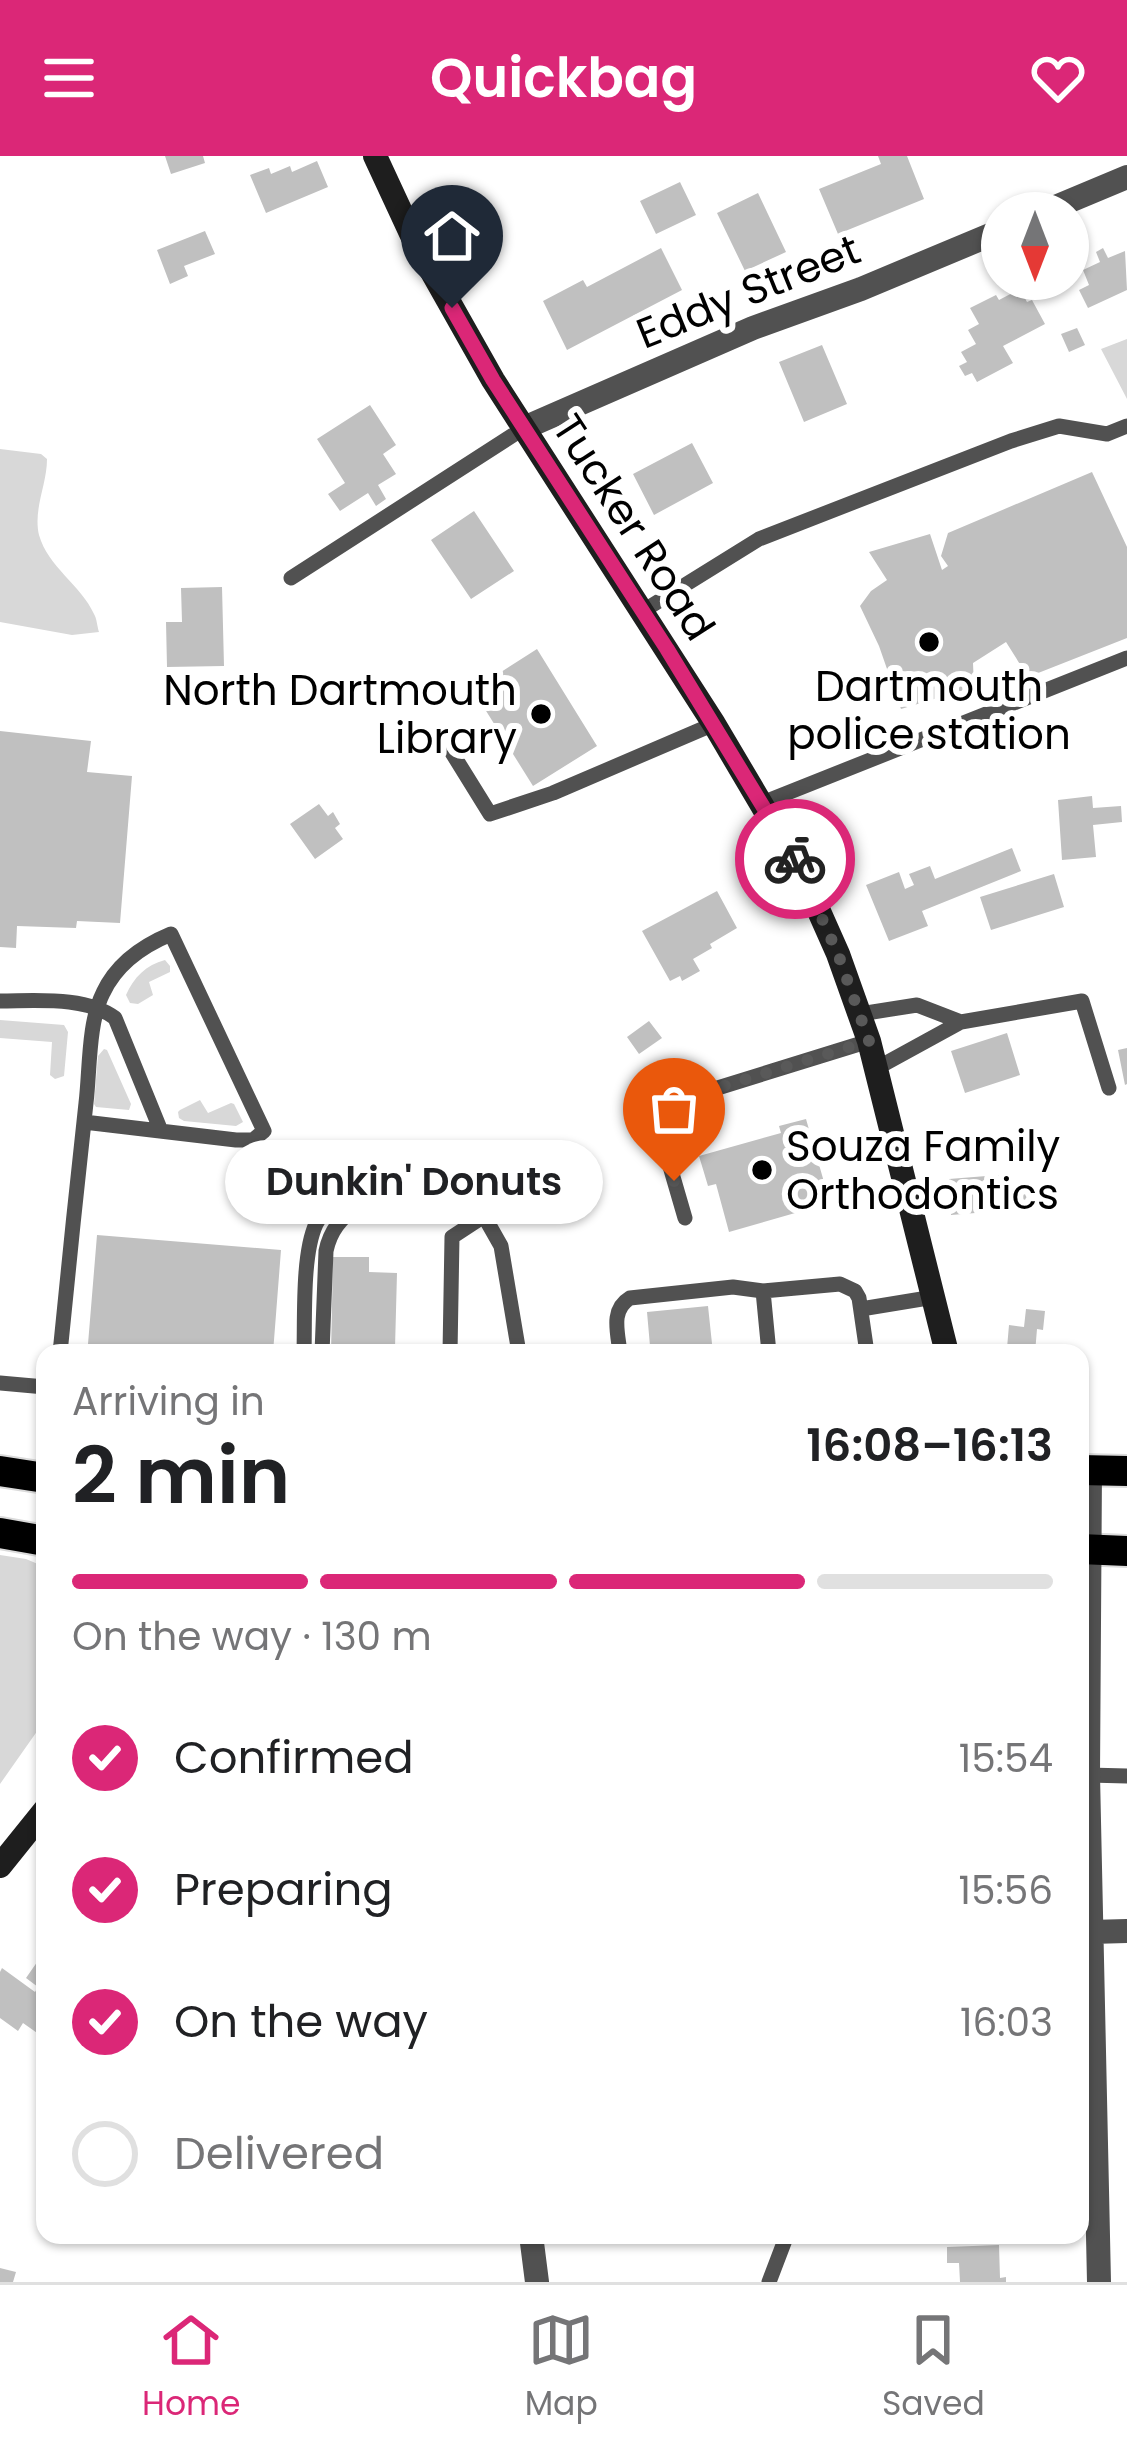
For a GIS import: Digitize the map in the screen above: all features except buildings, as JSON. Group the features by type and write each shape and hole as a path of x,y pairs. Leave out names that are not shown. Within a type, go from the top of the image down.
{"main road":[{"name":"Tucker Road","path":"375,156 437,284 714,724 802,873 869,1041 945,1344"},
{"path":"1089,1470 1127,1471"},
{"path":"0,1471 36,1477"},
{"path":"0,1533 36,1539"},
{"path":"1089,1549 1127,1551"},
{"path":"0,1866 36,1821"}],"street":[{"path":"1089,193 1127,177"},
{"name":"Eddy Street","path":"524,428 753,328 981,239"},
{"path":"1089,1913 1099,2282"},
{"path":"1091,1932 1127,1930"},
{"path":"532,2244 537,2282"}],"lane":[{"path":"643,611 759,539 1010,441 1059,425 1107,434 1127,425"},
{"path":"291,578 524,428"},
{"path":"762,803 1127,658"},
{"path":"446,743 490,814 553,793 714,724"},
{"path":"61,1344 84,1123 96,1009 105,988 132,956 171,934 264,1131 253,1139 84,1123"},
{"path":"0,1001 72,1003 116,1018 161,1131"},
{"path":"877,1068 961,1022 1082,1001 1109,1088"},
{"path":"860,1013 917,1005 961,1022"},
{"path":"685,1218 653,1108 869,1041"},
{"path":"304,1344 309,1250 316,1223 333,1202 365,1187 413,1179 449,1185 479,1212 501,1246 517,1344"},
{"path":"322,1344 326,1251 341,1217 396,1194 427,1196 479,1212"},
{"path":"450,1344 452,1237 479,1212"},
{"path":"619,1344 617,1312 630,1298 840,1284 855,1291 866,1344"},
{"path":"763,1291 768,1344"},
{"path":"861,1309 934,1298"},
{"path":"0,1383 36,1387"},
{"path":"1089,1775 1127,1776"},
{"path":"769,2282 783,2244"}],"shaded area":[{"path":"1127,339 1127,399 1101,349"},
{"path":"0,449 41,454 47,459 39,535 50,557 88,604 99,632 72,635 0,622"},
{"path":"165,960 170,972 149,982 153,995 130,1003 126,995 137,977"},
{"path":"0,1020 64,1025 68,1032 64,1076 55,1079 50,1075 52,1042 0,1038"},
{"path":"104,1049 131,1104 129,1110 94,1104 98,1056"},
{"path":"200,1100 208,1113 234,1104 243,1122 236,1126 179,1118 180,1110"},
{"path":"0,1555 36,1563 36,1733 0,1784"}],"way so far":[{"path":"674,1181 653,1108 869,1041 838,954 795,859"}],"place":[{"name":"Dartmouth police station","path":"929,642"},
{"name":"North Dartmouth Library","path":"541,714"},
{"name":"Souza Family Orthodontics","path":"762,1170"},
{"name":"Dunkin' Donuts","path":"674,1181"}],"route":[{"path":"452,308 795,859"}]}
